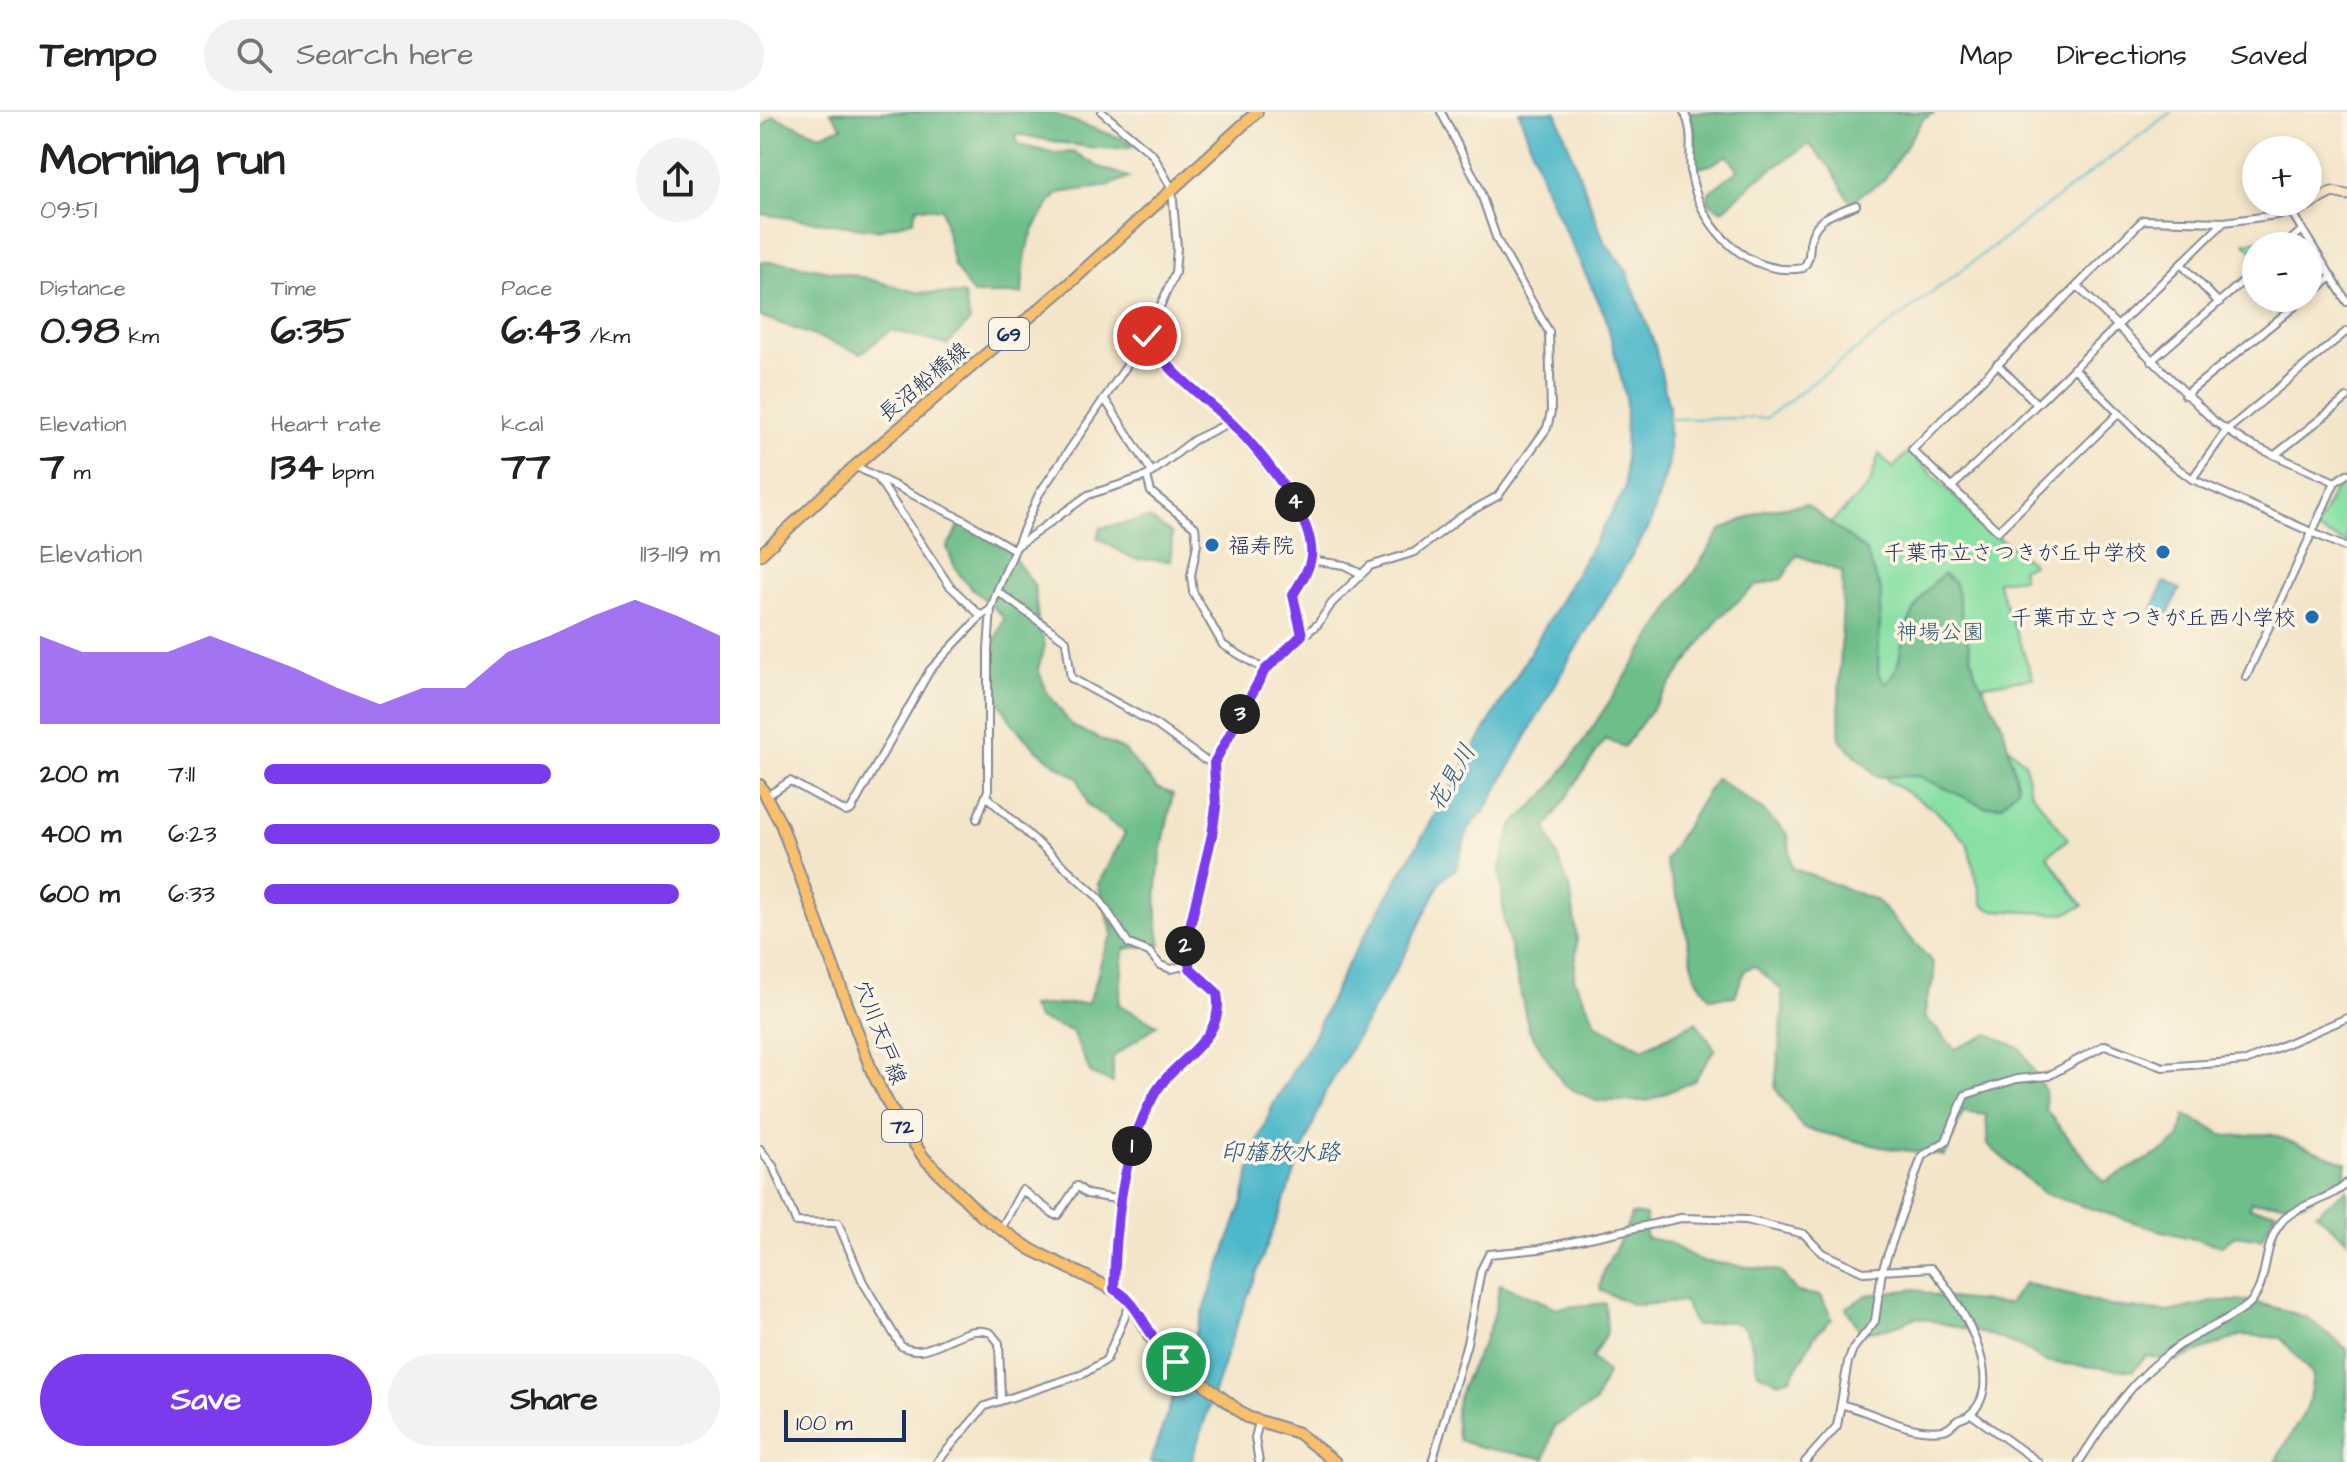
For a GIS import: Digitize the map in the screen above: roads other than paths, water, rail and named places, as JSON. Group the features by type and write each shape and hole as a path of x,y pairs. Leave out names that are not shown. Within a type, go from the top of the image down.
{"main road":[{"name":"長沼船橋線","path":"760,555 855,466 1072,281 1257,112"},
{"name":"穴川天戸線","path":"760,785 781,824 883,1095 939,1176 1000,1231 1114,1289 1131,1301 1156,1345 1223,1399 1259,1422"},
{"name":"72","path":"1259,1422 1298,1433 1335,1462"}],"street":[{"path":"977,819 986,796 991,609 997,591 1039,494 1106,401 1147,336 1175,273 1172,189 1153,155 1102,112"},
{"path":"1114,1289 1121,1200 1134,1139 1156,1090 1216,1026 1217,993 1188,965 1185,947 1216,807 1214,763 1265,670 1318,624 1332,603 1361,574 1378,562 1415,552 1462,516 1498,496 1542,439 1551,412 1549,332 1497,240 1478,185 1441,112"},
{"path":"1684,112 1692,144 1691,175 1700,204 1724,238 1748,258 1780,270 1803,268 1810,259 1814,228 1821,219 1856,205"},
{"path":"2322,197 2332,192 2347,195"},
{"path":"2119,413 1998,531 1912,450 2143,220 2224,222 2269,216"},
{"path":"2294,216 2347,302"},
{"path":"1951,488 2224,222"},
{"path":"2181,264 2219,303"},
{"path":"2322,285 2332,277"},
{"path":"2151,361 2242,282"},
{"path":"2077,286 2185,395 2226,431 2335,482"},
{"path":"2185,395 2288,312"},
{"path":"2192,479 2226,431 2347,331"},
{"path":"1147,336 1163,363 1231,422 1299,508 1311,545 1310,560 1293,595 1302,635"},
{"path":"1997,364 2037,404"},
{"path":"2074,368 2161,456 2192,479 2347,548"},
{"path":"2275,455 2347,398"},
{"path":"1106,401 1150,474 1151,492 1195,527 1197,544 1191,583 1223,645 1265,670"},
{"path":"1013,549 1088,495 1150,474 1194,440 1231,422"},
{"path":"855,466 964,520 1013,549"},
{"path":"2246,677 2335,482 2347,474"},
{"path":"877,477 949,585 981,616"},
{"path":"1310,560 1344,565 1361,574"},
{"path":"997,591 1066,641 1071,678 1131,709 1214,763"},
{"path":"767,796 790,781 846,812 851,810 930,670 991,609"},
{"path":"986,796 1098,897 1129,944 1149,952 1160,965 1171,969 1188,965"},
{"path":"1805,1462 1837,1426 1848,1362 1853,1349 1875,1321 1882,1271 1922,1156 1946,1141 1965,1095 2017,1079 2048,1076 2105,1045 2163,1067 2246,1061 2347,1018"},
{"path":"760,1149 779,1178 796,1222 838,1223 863,1282 901,1346 919,1351 973,1330 991,1333 999,1343 1001,1400"},
{"path":"2079,1462 2108,1414 2145,1372 2178,1345 2247,1305 2257,1292 2269,1244 2283,1220 2331,1197 2347,1183"},
{"path":"1000,1231 1022,1190 1055,1215 1077,1186 1087,1194 1121,1200"},
{"path":"1432,1462 1467,1343 1481,1270 1489,1254 1539,1249 1681,1218 1746,1220 1804,1234 1822,1253 1863,1272 1931,1268 1946,1283 1983,1358 1983,1386 1971,1414 1948,1429 1927,1430 1897,1425 1843,1405"},
{"path":"937,1462 985,1406 1096,1368 1114,1346 1131,1301"},
{"path":"1971,1414 2038,1462"},
{"path":"1259,1422 1255,1438 1259,1462"}],"water":[{"name":"印旛放水路","path":"1519,112 1556,112 1605,243 1626,269 1655,346 1669,407 1669,463 1650,525 1570,658 1486,809 1468,829 1456,869 1442,879 1405,954 1325,1093 1233,1335 1191,1462 1150,1462 1243,1201 1255,1148 1273,1105 1315,1033 1345,969 1625,490 1626,398 1605,315 1548,195"},
{"path":"2164,582 2180,589 2166,618 2151,611"}],"waterway":[{"path":"1667,419 1766,418 2171,112"}],"place":[{"name":"福寿院","path":"1212,545"},
{"name":"千葉市立さつきが丘中学校","path":"2163,552"},
{"name":"千葉市立さつきが丘西小学校","path":"2312,617"}],"park label":[{"name":"神場公園","path":"1940,631"}],"water label":[{"name":"花見川","path":"1451,777"}]}
